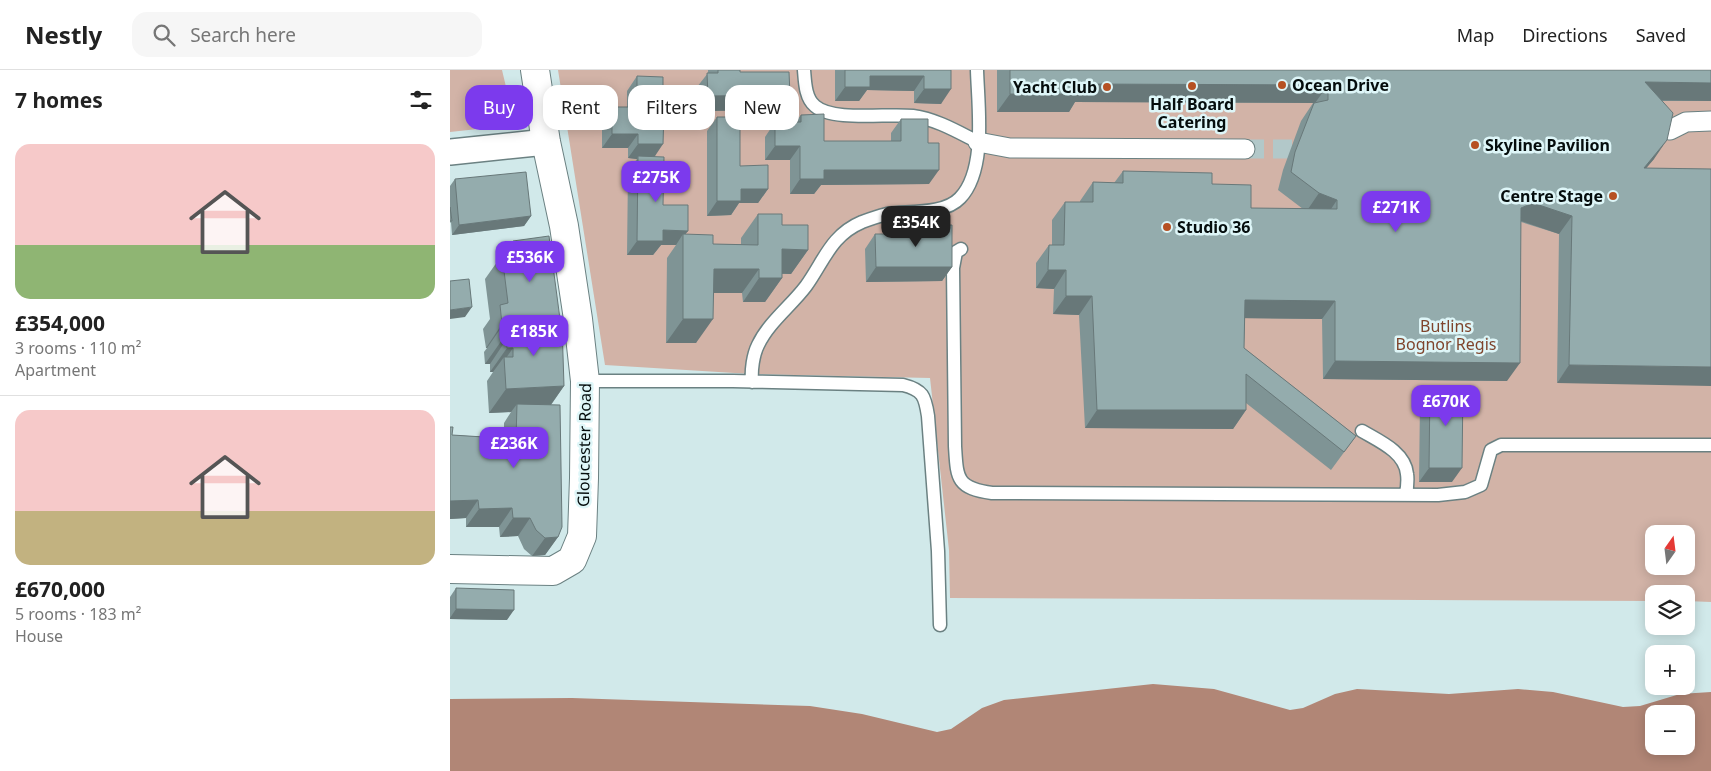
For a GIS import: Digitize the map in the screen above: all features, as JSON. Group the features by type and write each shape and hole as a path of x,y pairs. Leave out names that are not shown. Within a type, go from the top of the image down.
{"street":[{"name":"Gloucester Road","path":"450,569 553,571 572,560 582,536 585,380 564,226 546,142 535,70"},
{"path":"1670,130 1686,122 1711,121"},
{"path":"450,152 546,142"},
{"path":"978,142 1010,148 1245,149"}],"lane":[{"path":"804,70 805,88 814,106 832,115 888,114 915,116 942,124 978,142"},
{"path":"752,382 751,374 758,345 768,328 806,286 826,252 840,235 861,222 887,214 931,211 943,208 959,200 968,188 975,167 978,142 977,70"},
{"path":"961,249 956,252 952,268 956,470 961,481 974,490 992,492 1438,495 1465,492 1481,485 1491,450 1501,445 1711,445"},
{"path":"585,380 903,385 915,388 922,393 926,402 938,550 940,625"},
{"path":"1362,431 1386,445 1405,464 1407,474 1406,494"}],"green space":[{"path":"450,70 502,70 506,85 465,85 465,130 469,130 450,132"},
{"name":"Butlins Bognor Regis","path":"558,70 1711,70 1711,602 1695,601 1695,585 1645,585 1645,601 950,598 949,550 930,378 751,374 605,365 568,130 618,130 618,85 560,85"}],"shaded area":[{"path":"1153,684 1214,689 1290,710 1303,708 1335,694 1357,689 1449,694 1518,689 1553,692 1623,707 1640,706 1677,695 1695,695 1695,693 1711,692 1711,771 450,771 450,699 572,698 810,706 862,714 937,732 951,729 982,708 1004,700"}],"building":[{"path":"718,70 789,72 790,85 725,85 725,96 715,96 715,85 708,85 707,73 718,73"},
{"path":"845,70 951,70 951,89 924,89 924,76 870,76 870,87 845,87"},
{"path":"1010,70 1711,70 1711,83 1645,82 1673,113 1667,140 1644,168 1711,169 1711,367 1569,365 1572,216 1533,203 1521,208 1520,363 1335,361 1335,301 1245,300 1244,348 1356,436 1344,452 1246,374 1246,410 1097,410 1092,296 1066,296 1066,270 1048,270 1049,245 1064,245 1065,202 1093,202 1093,182 1123,183 1123,171 1212,173 1212,184 1251,185 1251,208 1337,209 1337,200 1319,193 1291,172 1295,152 1314,103 1328,100 1328,85 1081,84 1081,94 1010,94"},
{"path":"637,76 663,77 663,85 637,85"},
{"path":"618,107 628,107 628,130 663,130 663,144 638,144 638,134 612,134 612,130 618,130"},
{"path":"824,114 824,141 901,141 901,119 928,119 928,143 939,143 939,170 824,170 824,179 800,179 800,146 775,146 775,130 799,130 801,115"},
{"path":"717,117 725,117 725,130 740,130 740,166 768,165 768,189 741,189 741,201 717,201"},
{"path":"638,156 664,157 663,205 688,205 688,231 663,230 663,241 637,241"},
{"path":"526,172 531,216 459,225 455,179"},
{"path":"758,214 782,214 782,225 808,225 808,250 782,249 782,278 759,278 759,269 714,269 713,319 683,319 683,234 713,235 713,244 758,245"},
{"path":"952,225 952,267 876,267 875,234 918,234 918,226"},
{"path":"549,236 560,319 502,324 500,305 508,303 502,255 515,253 513,241"},
{"path":"469,279 472,307 450,310 450,281"},
{"path":"562,325 564,386 506,389 504,357 513,357 513,348 507,348 506,340 502,340 501,328"},
{"path":"1430,386 1463,386 1462,468 1429,468"},
{"path":"517,404 560,405 562,527 558,537 545,538 536,530 530,518 513,518 512,508 479,509 478,500 450,501 450,427 453,427 452,435 516,439"},
{"path":"456,588 514,590 514,610 456,609"}],"tunnel":[{"path":"1245,149 1316,149"}],"place":[{"name":"Ocean Drive","path":"1282,85"},
{"name":"Half Board Catering","path":"1192,86"},
{"name":"Yacht Club","path":"1107,87"},
{"name":"Skyline Pavilion","path":"1475,145"},
{"name":"Centre Stage","path":"1613,196"},
{"name":"Studio 36","path":"1167,227"}]}
